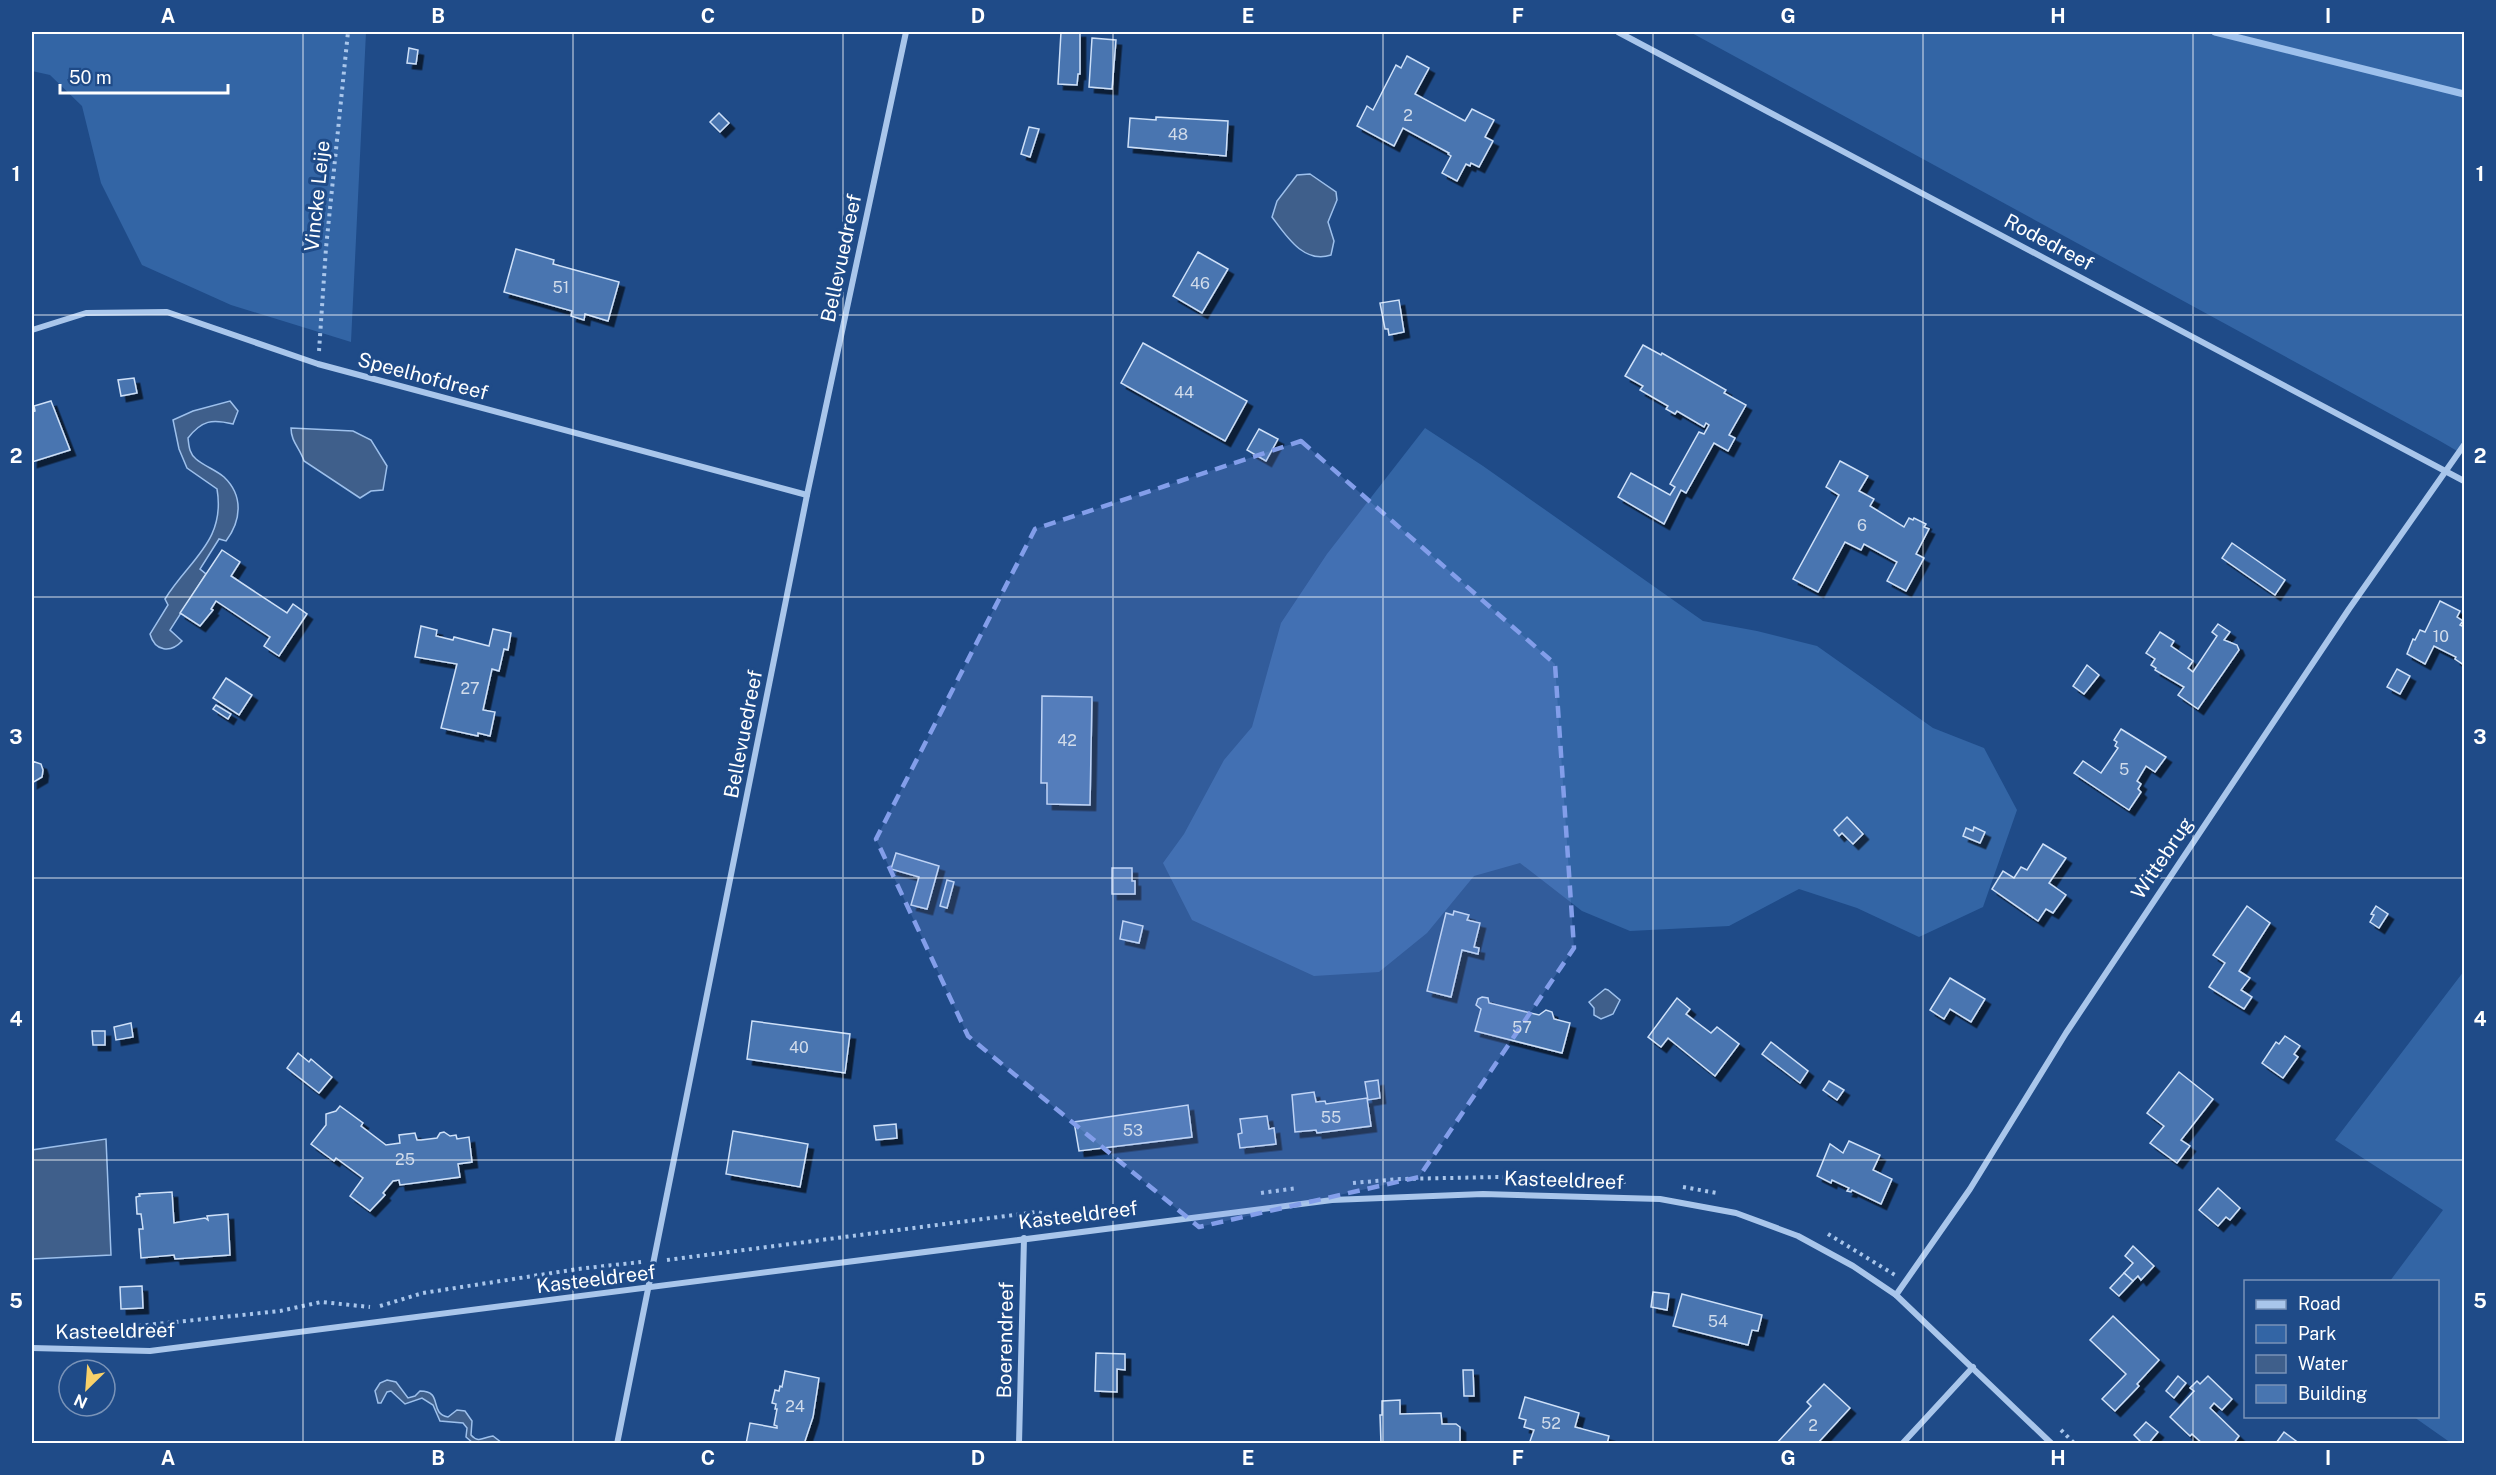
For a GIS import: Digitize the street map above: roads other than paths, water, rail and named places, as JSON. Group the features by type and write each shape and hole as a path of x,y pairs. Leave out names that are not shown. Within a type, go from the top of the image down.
{"street":[{"name":"Bellevuedreef","path":"617,1443 807,495 906,32"},
{"name":"Rodedreef","path":"1618,32 2464,481"},
{"name":"Speelhofdreef","path":"32,330 86,313 167,312 318,364 807,495"},
{"name":"Wittebrug","path":"1896,1295 1970,1189 2066,1033 2289,698 2464,446"},
{"name":"Kasteeldreef","path":"32,1348 150,1351 1332,1200 1483,1194 1660,1199 1736,1213 1798,1236 1853,1266 1896,1295 2052,1443"},
{"name":"Boerendreef","path":"1019,1443 1024,1238"},
{"path":"1902,1443 1973,1367"}],"water":[{"path":"1310,174 1336,192 1337,200 1328,222 1334,241 1331,255 1321,257 1312,256 1297,247 1272,217 1277,201 1297,175"},
{"path":"230,401 238,411 233,424 208,422 188,438 194,457 224,477 235,492 238,509 235,525 226,541 219,539 200,569 206,574 170,630 182,641 173,648 164,649 152,640 150,634 168,605 165,599 211,536 216,523 218,507 217,489 187,468 179,449 173,420 193,411"},
{"path":"291,428 353,431 371,440 387,466 383,490 371,491 360,498 304,461 292,437"},
{"path":"1605,989 1620,1000 1613,1014 1601,1019 1594,1015 1594,1008 1589,1002"},
{"path":"106,1139 111,1255 32,1259 32,1150"},
{"path":"387,1380 396,1382 408,1398 420,1391 432,1394 442,1415 448,1417 457,1410 465,1411 472,1421 471,1435 474,1438 479,1440 493,1436 502,1443 473,1443 466,1437 467,1428 463,1423 440,1421 433,1405 422,1398 405,1404 391,1391 387,1392 381,1403 378,1403 375,1391 380,1383"}],"waterway":[{"path":"2215,32 2464,94"}]}
